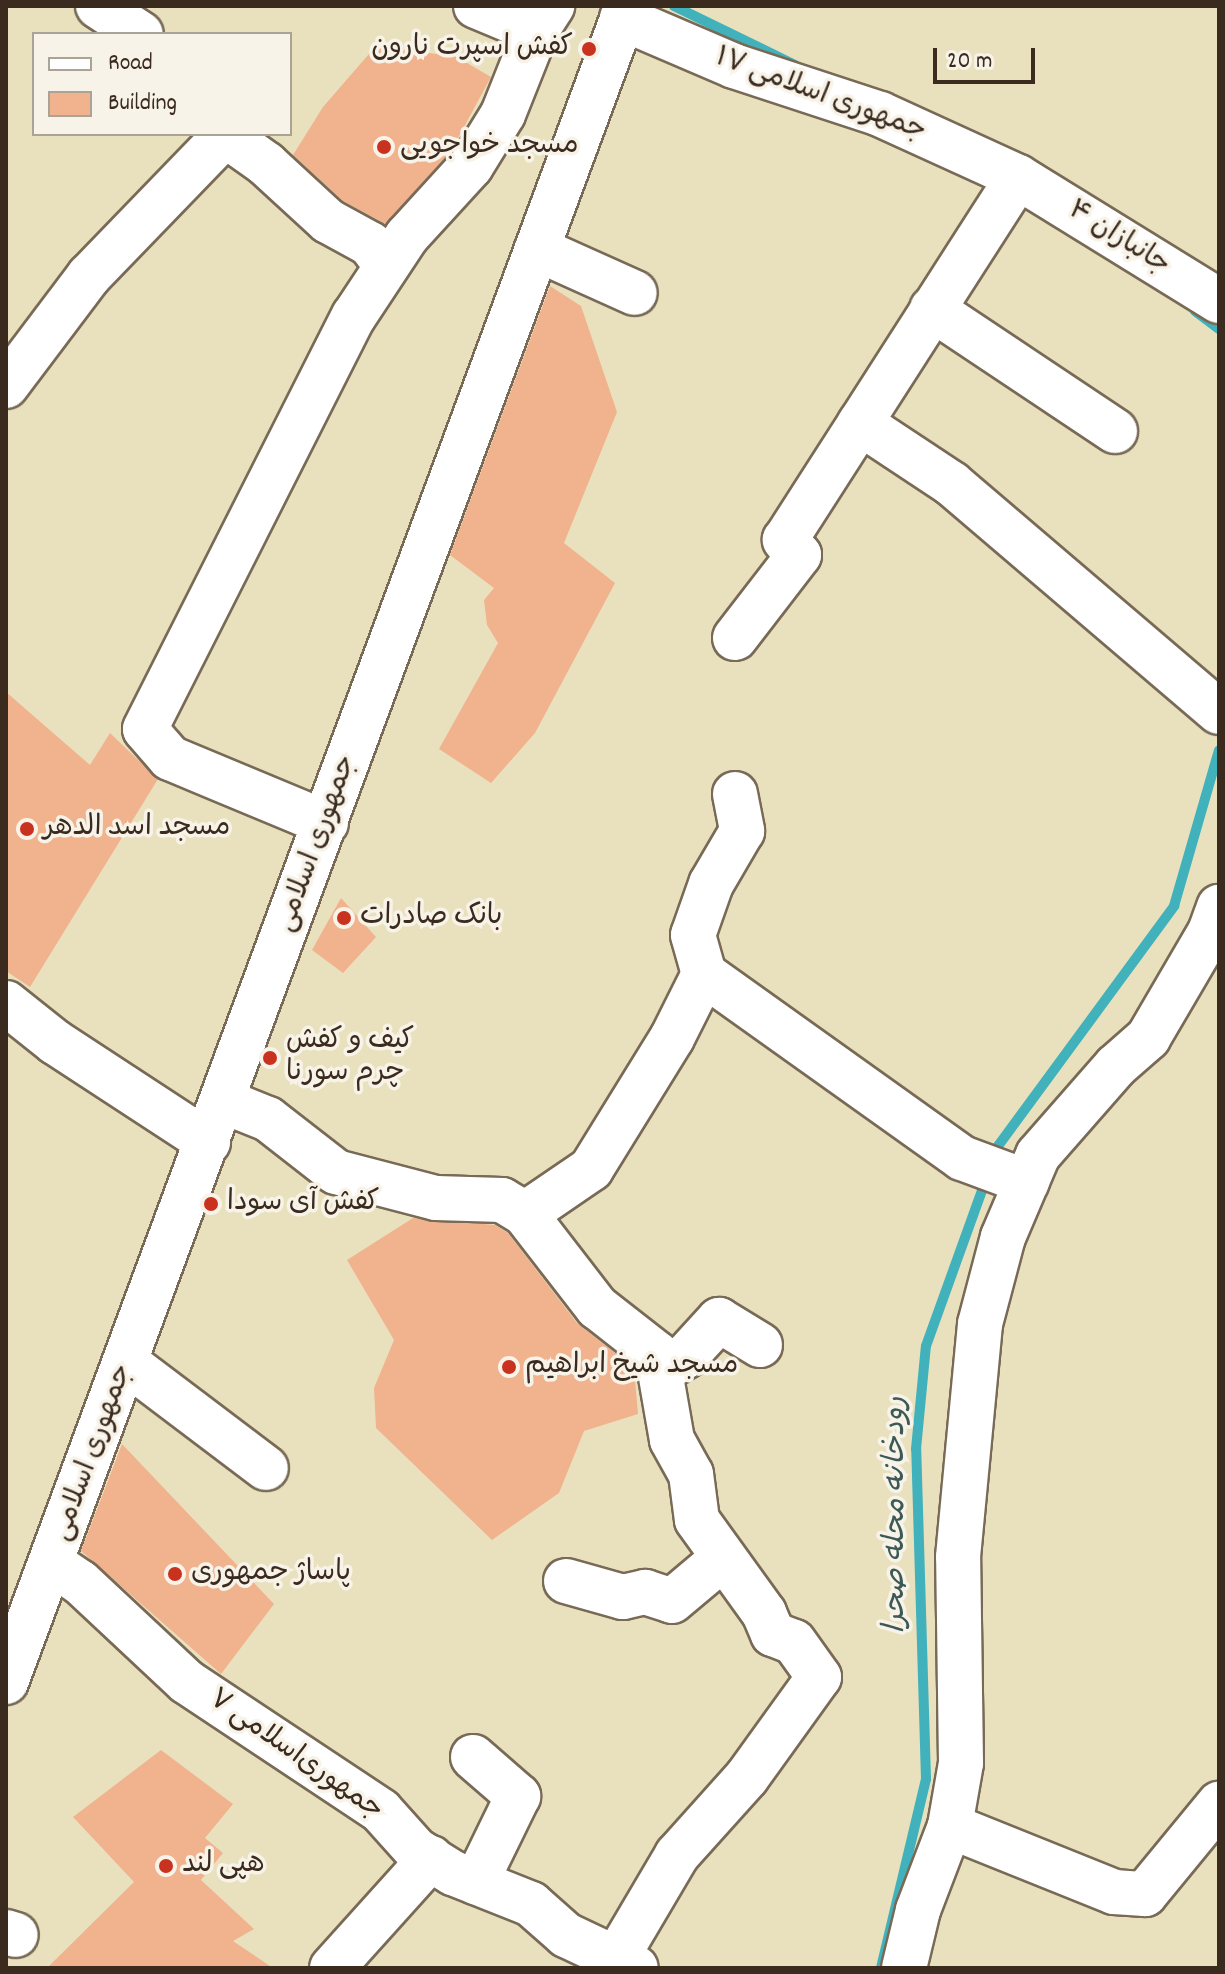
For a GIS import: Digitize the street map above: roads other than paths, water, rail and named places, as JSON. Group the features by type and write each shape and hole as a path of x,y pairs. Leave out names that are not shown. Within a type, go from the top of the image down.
{"street":[{"path":"98,6 138,32"},
{"path":"326,823 170,758 145,729 354,316 386,265 471,166 503,114 544,18 476,6"},
{"name":"جمهوری اسلامی ۱۷","path":"624,12 734,66 880,114 1018,177"},
{"name":"جمهوری اسلامی","path":"6,1682 53,1564 624,12"},
{"path":"6,386 89,276 223,136"},
{"path":"225,136 266,164 328,221 370,244 386,265"},
{"path":"735,638 799,555 785,540 1018,177"},
{"name":"جانبازان ۴","path":"1018,177 1219,301"},
{"path":"537,249 635,293"},
{"path":"932,309 1115,431"},
{"path":"860,423 952,484 1209,705"},
{"path":"735,794 742,831 711,884 693,935 704,974 962,1158 1025,1182"},
{"path":"904,1968 918,1910 950,1826 961,1763 958,1557 980,1324 1003,1237 1038,1155 1116,1066 1148,1038 1204,976 1219,907"},
{"path":"525,1214 591,1169 672,1038 704,974"},
{"path":"6,1003 208,1142"},
{"path":"223,1101 268,1119 336,1172 436,1198 502,1200 525,1214 597,1307 657,1354 672,1440 691,1474 697,1520 722,1559 764,1613 773,1634 794,1642 819,1677 747,1777 677,1855 626,1962"},
{"path":"660,1372 686,1356 719,1320 760,1345"},
{"path":"127,1363 266,1468"},
{"path":"566,1581 623,1597 645,1592 672,1601 722,1559"},
{"name":"جمهوری‌اسلامی ۷","path":"53,1564 80,1582 187,1682 381,1811 416,1850 476,1882 531,1904 566,1935 626,1962"},
{"path":"473,1757 518,1796 476,1882"},
{"path":"950,1826 1114,1892 1145,1894 1219,1804"},
{"path":"332,1968 431,1858"}],"waterway":[{"path":"674,6 795,65"},
{"path":"1195,311 1219,329"},
{"name":"رودخانه محله صحرا","path":"993,1160 998,1146 1174,906 1219,750"},
{"name":"رودخانه محله صحرا","path":"881,1968 926,1779 916,1449 926,1346 986,1179"}],"place":[{"name":"کفش اسپرت نارون","path":"589,49"},
{"name":"مسجد خواجویی","path":"384,147"},
{"name":"مسجد اسد الدهر","path":"27,829"},
{"name":"بانک صادرات","path":"344,918"},
{"name":"کیف و کفش چرم سورنا","path":"270,1058"},
{"name":"کفش آی سودا","path":"211,1204"},
{"name":"مسجد شیخ ابراهیم","path":"509,1367"},
{"name":"پاساژ جمهوری","path":"175,1574"},
{"name":"هپی لند","path":"166,1866"}]}
